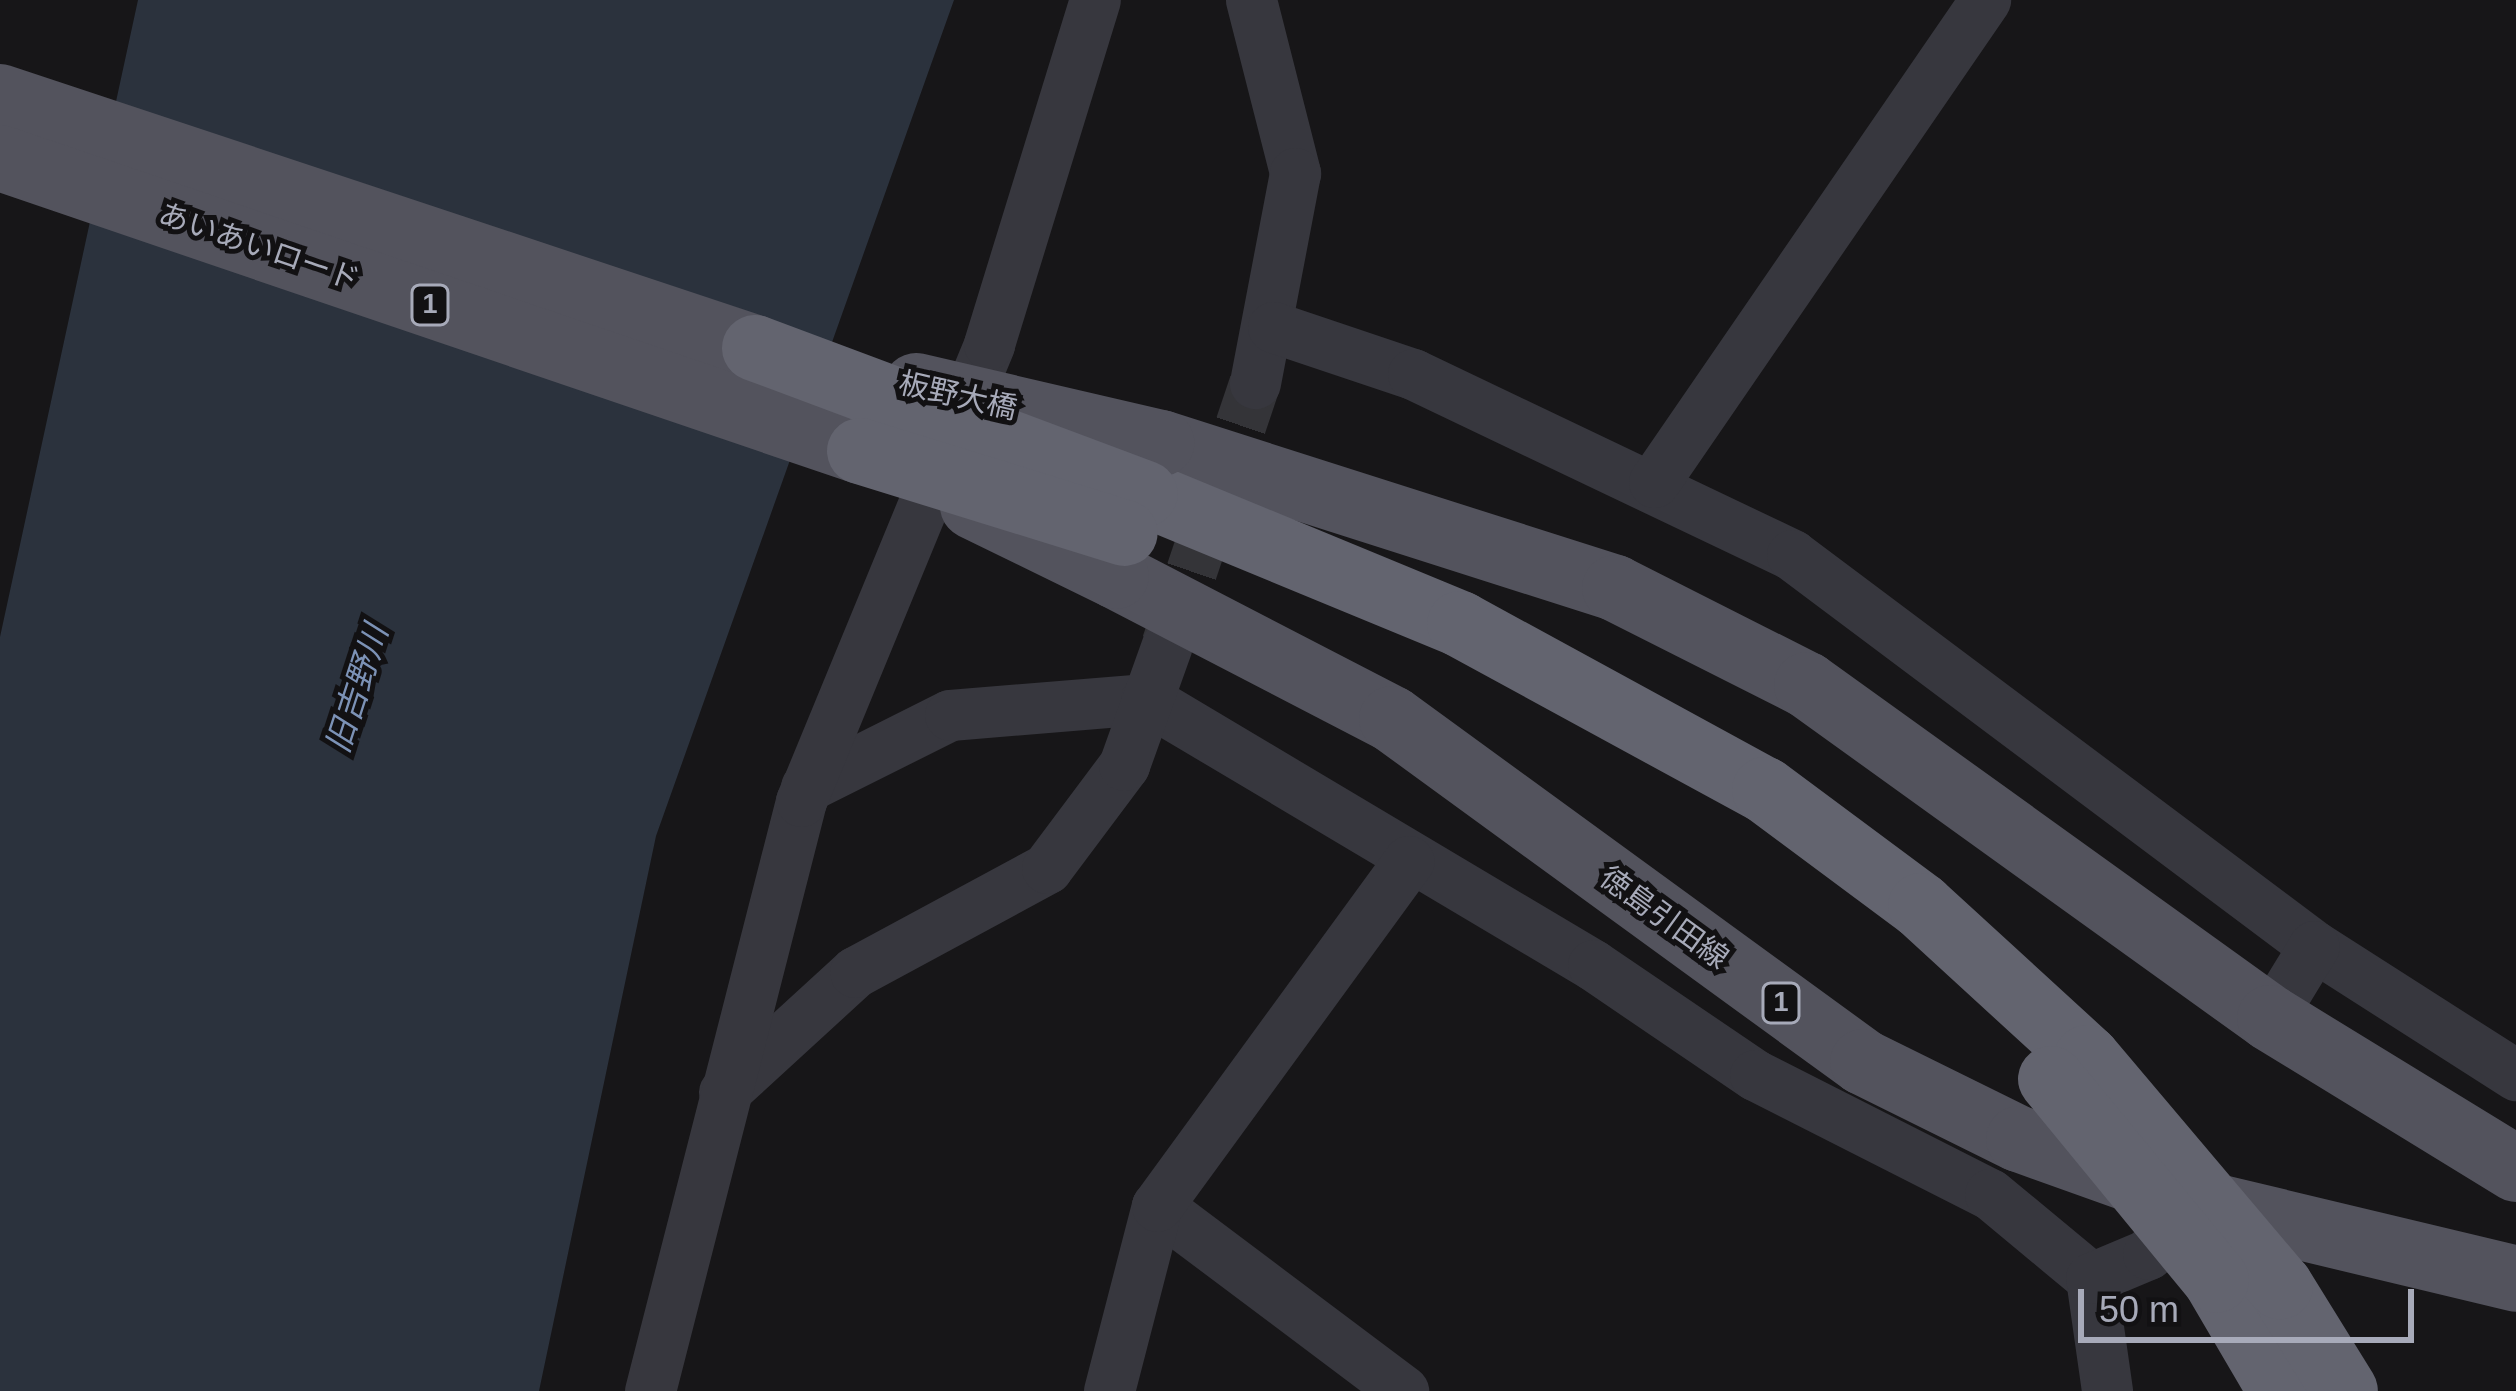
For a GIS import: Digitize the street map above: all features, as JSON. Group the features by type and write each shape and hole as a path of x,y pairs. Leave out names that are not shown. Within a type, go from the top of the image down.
{"highway":[{"path":"755,349 1137,511 1460,624 1706,754 1921,906 2067,1066 2281,1286 2344,1391"},
{"path":"860,451 1137,511"},
{"path":"2067,1066 2216,1280 2281,1391"}],"main road":[{"name":"あいあいロード","path":"0,97 755,349"},
{"name":"あいあいロード","path":"0,158 860,451"},
{"path":"1137,511 1615,588 1807,686 2270,1018 2516,1168"},
{"name":"徳島引田線","path":"1137,511 1392,719 1863,1062 2018,1139 2192,1201 2516,1280"}],"street":[{"path":"650,1391 717,1100 806,787 989,344 1096,0"},
{"path":"1251,0 1295,173 1273,327 1255,383"},
{"path":"1654,482 1985,0"},
{"path":"1273,327 1413,374 1654,482 1811,568 2314,946 2516,1075"},
{"path":"717,1100 855,972 1047,868 1124,765 1167,645"},
{"path":"806,787 950,715 1146,699 1409,861 1593,964 1755,1075 1990,1194 2091,1278 2107,1391"},
{"path":"1109,1391 1156,1206 1409,861"},
{"path":"2270,1018 2314,946"},
{"path":"2091,1278 2148,1254 2192,1201"},
{"path":"1156,1206 1403,1391"}],"water":[{"name":"旧吉野川","path":"138,0 954,0 656,836 539,1391 0,1391 0,637"}],"tunnel":[{"path":"1167,644 1255,383"}]}
